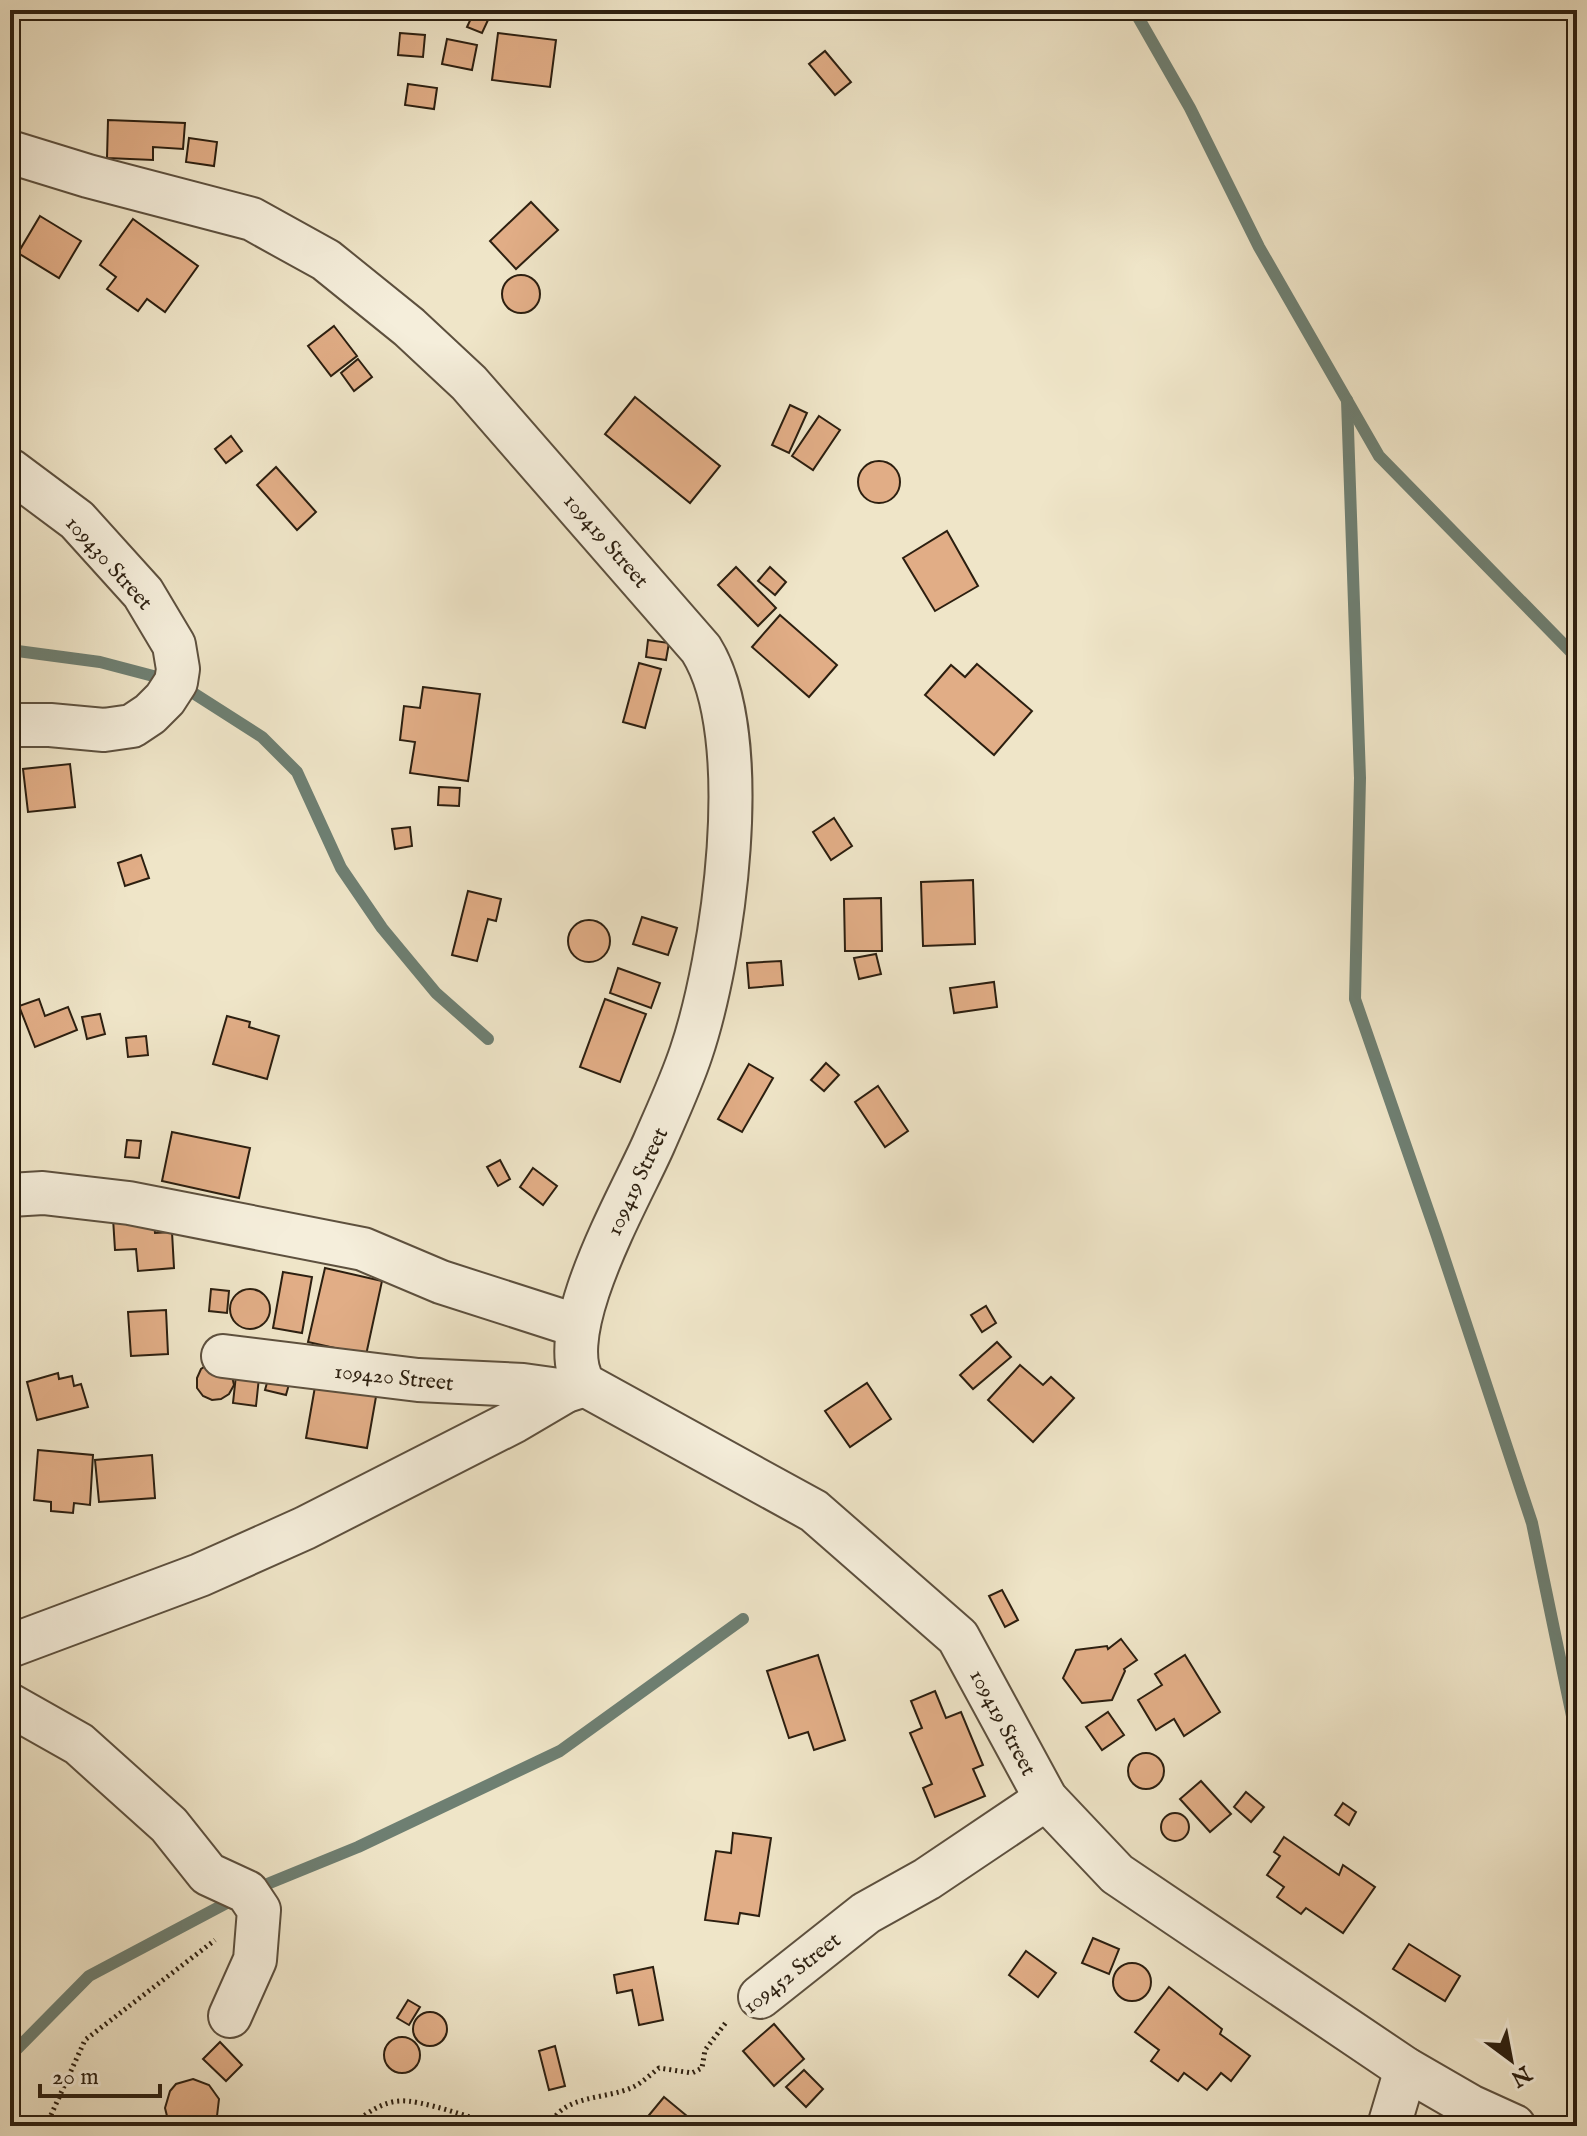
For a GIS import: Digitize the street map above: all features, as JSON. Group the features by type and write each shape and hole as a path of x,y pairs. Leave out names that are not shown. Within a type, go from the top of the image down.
{"street":[{"name":"109419 Street","path":"10,152 252,219 326,260 409,327 469,383 710,663 722,706 730,778 726,880 707,993 691,1053 655,1142 596,1268 578,1326 574,1355 578,1376 575,1388 814,1511 958,1637 1046,1799 1117,1874 1406,2069 1470,2106 1514,2126"},
{"name":"109430 Street","path":"10,470 77,520 143,593 174,645 178,669 176,682 165,699 132,726 104,730 10,725"},
{"path":"10,1195 43,1193 129,1203 363,1249 441,1282 578,1326"},
{"name":"109420 Street","path":"223,1356 418,1380 575,1388"},
{"path":"10,1646 200,1575 305,1528 575,1388"},
{"path":"10,1705 79,1744 169,1825 208,1874 247,1892 259,1910 255,1960 230,2016"},
{"name":"109452 Street","path":"760,1997 866,1913 927,1879 1046,1799"},
{"path":"1389,2126 1406,2069"}],"path":[{"path":"46,2126 85,2040 215,1940 247,1892"},
{"name":"109452 Street","path":"550,2126 554,2115 563,2106 634,2087 659,2068 692,2073 702,2068 705,2050 725,2023 760,1997"},
{"path":"350,2126 371,2110 401,2100 497,2126"}],"building":[{"path":"473,14 488,20 482,33 467,27"},
{"path":"400,33 425,35 423,57 398,55"},
{"path":"498,33 556,40 550,87 492,80"},
{"path":"447,39 477,45 472,70 442,64"},
{"path":"825,51 851,82 835,95 809,64"},
{"path":"408,84 437,88 434,109 405,105"},
{"path":"108,120 185,123 183,149 153,147 153,160 107,158"},
{"path":"189,138 217,142 214,166 186,162"},
{"path":"531,202 558,230 516,269 490,241"},
{"path":"40,216 81,241 59,278 18,253"},
{"path":"133,219 198,266 165,312 147,299 138,311 107,289 116,277 100,265"},
{"path":"521,275 535,280 540,294 535,308 521,313 507,308 502,294 507,280"},
{"path":"334,326 357,356 331,376 308,346"},
{"path":"358,359 372,377 354,391 341,373"},
{"path":"635,397 720,466 690,503 605,434"},
{"path":"790,405 807,413 789,453 772,445"},
{"path":"819,416 840,430 813,470 792,456"},
{"path":"231,436 242,451 226,463 215,449"},
{"path":"879,461 894,467 900,482 894,497 879,503 864,497 858,482 864,467"},
{"path":"276,467 316,512 297,530 257,485"},
{"path":"947,531 978,586 935,611 903,558"},
{"path":"736,567 776,608 758,626 718,585"},
{"path":"770,567 786,582 775,595 758,581"},
{"path":"780,615 837,665 809,697 752,647"},
{"path":"648,640 669,643 666,660 646,657"},
{"path":"639,663 661,669 645,728 623,722"},
{"path":"977,664 1032,711 994,755 925,695 951,665 965,677"},
{"path":"423,687 480,694 468,781 410,773 415,742 400,740 404,706 420,708"},
{"path":"70,764 75,807 28,812 23,769"},
{"path":"439,787 460,788 459,806 438,805"},
{"path":"834,818 852,846 831,860 813,832"},
{"path":"410,827 412,846 395,849 392,829"},
{"path":"141,855 149,878 125,886 118,863"},
{"path":"973,880 975,944 923,946 921,882"},
{"path":"468,891 501,899 496,921 488,919 477,961 452,955"},
{"path":"881,898 882,951 845,951 844,899"},
{"path":"642,917 677,928 668,955 633,944"},
{"path":"589,920 604,926 610,941 604,956 589,962 574,956 568,941 574,926"},
{"path":"876,954 881,974 859,979 854,958"},
{"path":"781,961 783,985 749,988 747,963"},
{"path":"618,968 660,983 651,1008 610,993"},
{"path":"994,982 997,1007 954,1013 950,988"},
{"path":"39,999 45,1016 68,1007 77,1030 35,1047 19,1006"},
{"path":"605,999 646,1014 620,1082 580,1067"},
{"path":"100,1014 105,1034 87,1039 82,1017"},
{"path":"227,1016 250,1022 249,1027 279,1036 267,1079 213,1064"},
{"path":"146,1036 148,1055 128,1057 126,1038"},
{"path":"826,1063 839,1075 824,1091 811,1080"},
{"path":"749,1064 773,1078 742,1132 718,1119"},
{"path":"878,1086 908,1131 885,1147 855,1102"},
{"path":"172,1132 250,1148 239,1198 162,1181"},
{"path":"127,1140 141,1141 139,1158 125,1157"},
{"path":"500,1160 510,1179 498,1186 487,1167"},
{"path":"533,1168 557,1186 543,1205 520,1187"},
{"path":"113,1218 154,1220 155,1233 172,1232 174,1268 138,1271 136,1249 115,1250"},
{"path":"325,1268 382,1281 366,1355 308,1342"},
{"path":"283,1272 312,1277 302,1333 273,1328"},
{"path":"211,1289 229,1291 227,1313 209,1311"},
{"path":"250,1289 264,1295 270,1309 264,1323 250,1329 236,1323 230,1309 236,1295"},
{"path":"986,1306 996,1323 982,1332 971,1315"},
{"path":"166,1310 168,1354 131,1356 128,1312"},
{"path":"997,1342 1011,1357 973,1389 960,1375"},
{"path":"209,1364 232,1376 234,1385 229,1394 221,1399 212,1400 203,1396 197,1388 201,1369"},
{"path":"1020,1365 1043,1385 1051,1377 1074,1398 1033,1442 988,1400"},
{"path":"237,1366 260,1368 256,1406 233,1403"},
{"path":"270,1372 291,1377 286,1395 265,1390"},
{"path":"58,1373 59,1379 72,1376 74,1386 81,1384 88,1407 37,1420 27,1382"},
{"path":"316,1381 377,1391 367,1448 306,1438"},
{"path":"867,1383 891,1419 850,1447 825,1411"},
{"path":"38,1450 93,1455 90,1505 74,1503 73,1513 51,1511 51,1502 34,1500"},
{"path":"152,1455 155,1498 99,1502 95,1460"},
{"path":"1002,1590 1018,1620 1005,1627 989,1596"},
{"path":"1121,1639 1137,1660 1124,1669 1112,1700 1082,1703 1063,1678 1076,1650 1107,1646 1108,1649"},
{"path":"818,1655 845,1740 814,1750 808,1732 789,1738 767,1671"},
{"path":"1185,1655 1220,1712 1184,1736 1174,1719 1156,1730 1138,1700 1162,1685 1155,1674"},
{"path":"935,1691 946,1718 961,1712 983,1765 973,1769 985,1796 935,1817 923,1788 932,1784 910,1733 922,1728 911,1701"},
{"path":"1108,1712 1124,1735 1102,1750 1086,1727"},
{"path":"1146,1753 1159,1758 1164,1771 1159,1784 1146,1789 1133,1784 1128,1771 1133,1758"},
{"path":"1201,1781 1231,1814 1210,1832 1180,1799"},
{"path":"1246,1792 1264,1807 1251,1822 1234,1807"},
{"path":"1343,1803 1356,1812 1349,1825 1335,1815"},
{"path":"1175,1813 1185,1817 1189,1827 1185,1837 1175,1841 1165,1837 1161,1827 1165,1817"},
{"path":"733,1833 771,1838 759,1916 740,1913 738,1924 705,1920 716,1851 731,1853"},
{"path":"1284,1837 1339,1875 1343,1865 1375,1887 1343,1933 1306,1908 1301,1914 1277,1897 1284,1887 1267,1875 1280,1856 1274,1852"},
{"path":"1093,1938 1119,1949 1109,1974 1082,1963"},
{"path":"1409,1944 1460,1976 1445,2001 1393,1969"},
{"path":"1026,1951 1056,1973 1038,1997 1009,1975"},
{"path":"1132,1963 1145,1969 1151,1982 1145,1995 1132,2001 1119,1995 1113,1982 1119,1969"},
{"path":"653,1967 663,2020 639,2025 632,1990 617,1993 614,1975"},
{"path":"1169,1987 1222,2029 1220,2034 1250,2056 1231,2081 1221,2073 1207,2090 1184,2073 1178,2081 1151,2061 1159,2050 1135,2032"},
{"path":"408,2000 420,2007 409,2025 397,2018"},
{"path":"430,2012 442,2017 447,2029 442,2041 430,2046 418,2041 413,2029 418,2017"},
{"path":"774,2024 804,2059 774,2086 743,2051"},
{"path":"402,2037 415,2042 420,2055 415,2068 402,2073 389,2068 384,2055 389,2042"},
{"path":"220,2042 242,2065 226,2081 203,2059"},
{"path":"555,2046 565,2086 549,2090 539,2051"},
{"path":"804,2070 823,2089 806,2107 786,2087"},
{"path":"193,2079 209,2085 219,2099 217,2116 210,2126 175,2126 165,2108 170,2091 176,2084"},
{"path":"664,2097 699,2126 640,2126"}],"waterway":[{"path":"1134,10 1190,108 1259,247 1379,456 1577,658"},
{"path":"1347,400 1360,778 1355,999 1532,1523 1577,1740"},
{"path":"10,650 100,662 176,682 262,737 297,772 341,868 382,928 436,993 488,1039"},
{"path":"255,1889 358,1847 560,1751 743,1619"},
{"path":"10,2056 89,1976 238,1897"}]}
